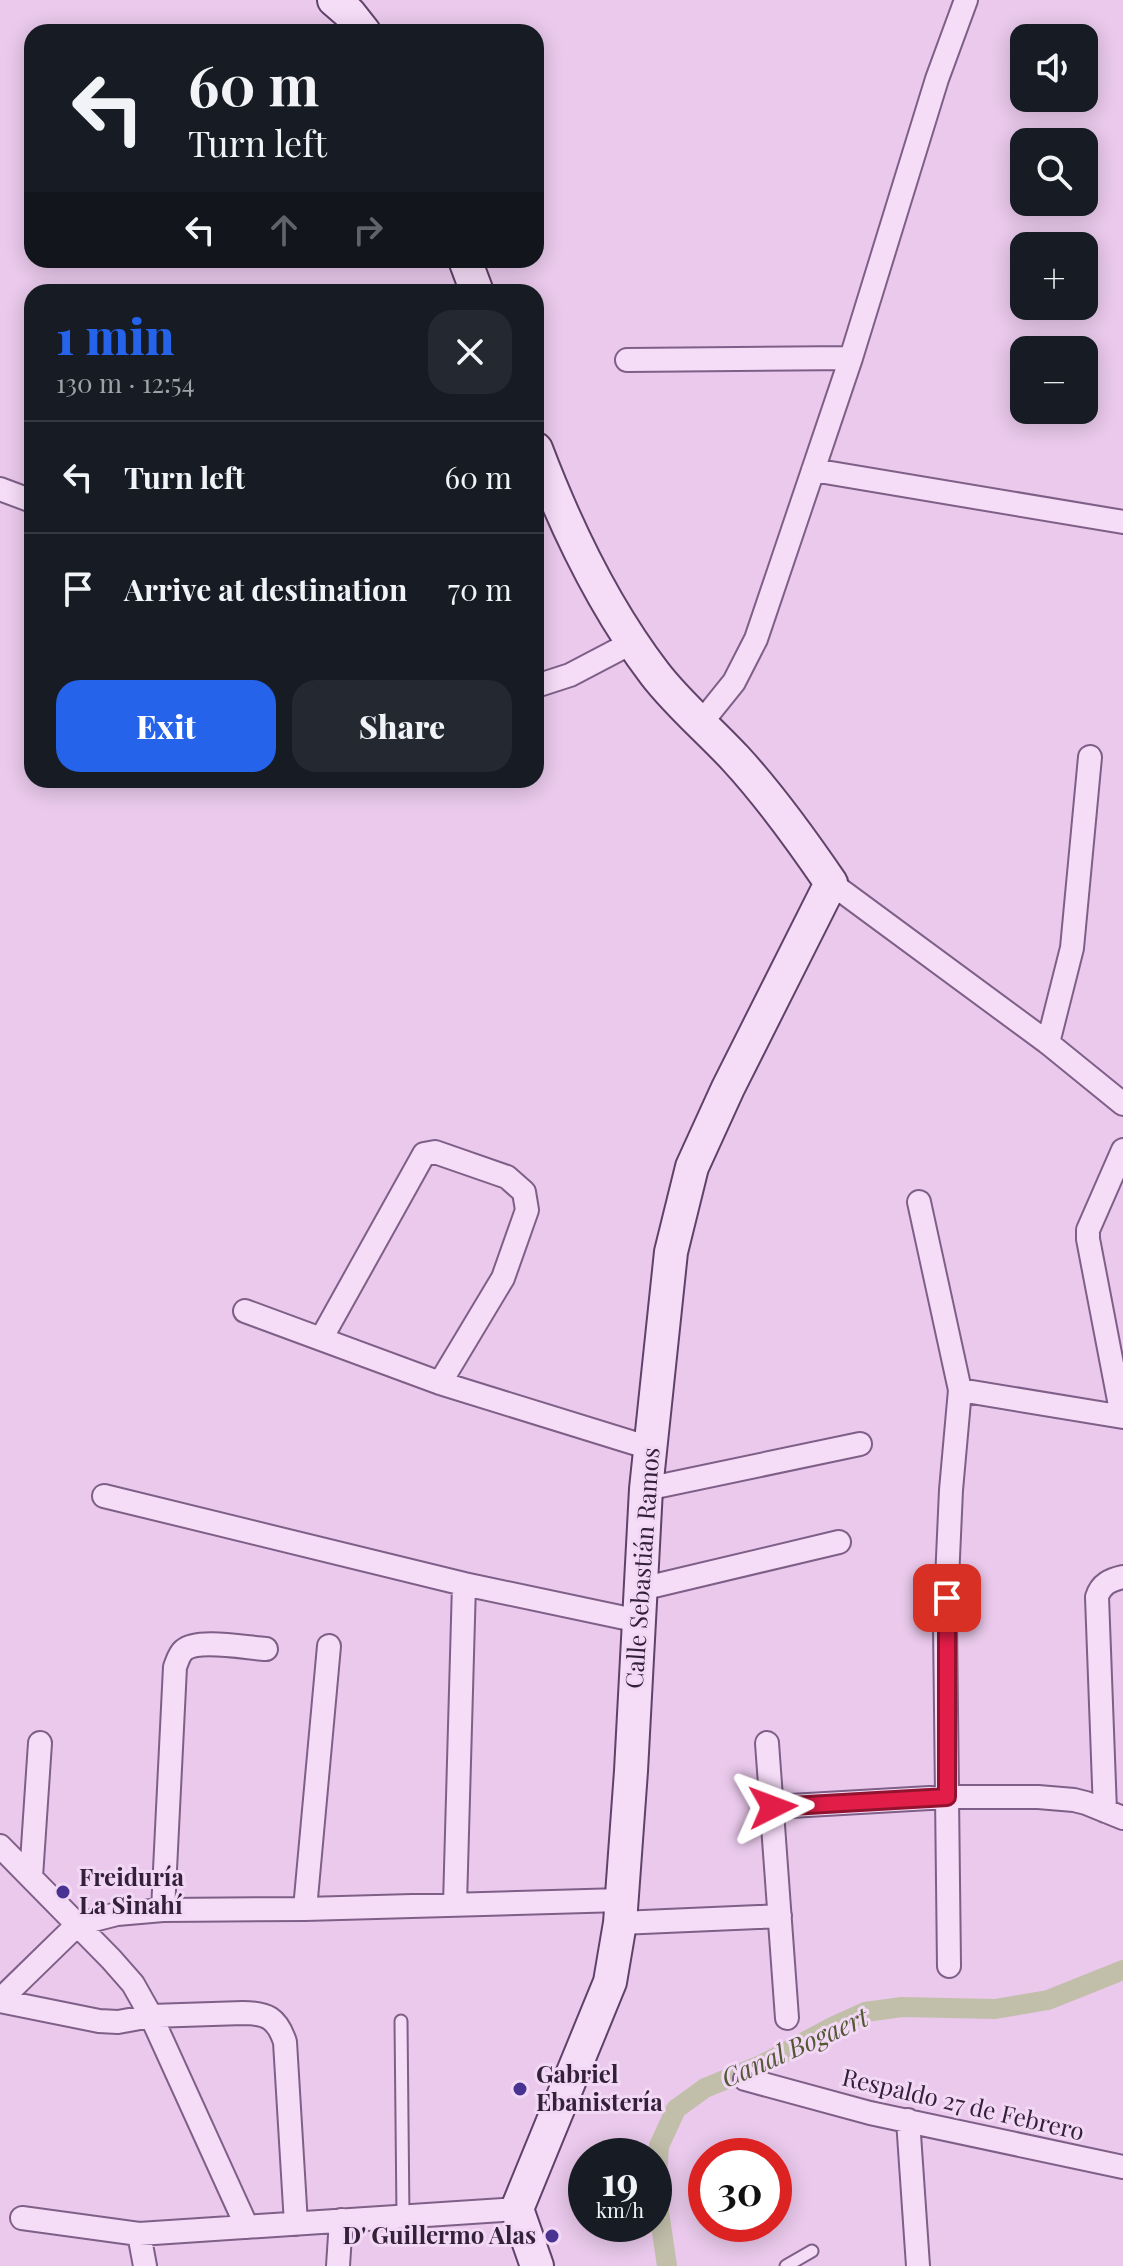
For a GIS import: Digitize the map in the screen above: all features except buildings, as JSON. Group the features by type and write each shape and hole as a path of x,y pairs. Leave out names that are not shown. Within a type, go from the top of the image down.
{"main road":[{"path":"334,0 358,24"},
{"path":"544,467 586,564 656,676 779,809 831,883"},
{"name":"Calle Sebastián Ramos","path":"517,2209 610,1982 620,1912 631,1771 646,1489 671,1252 692,1167 831,883"},
{"path":"517,2209 537,2266"}],"street":[{"path":"701,723 734,682 756,639 851,358 937,79 966,0"},
{"path":"627,360 851,358"},
{"path":"813,470 1123,522"},
{"path":"0,489 24,498"},
{"path":"544,683 570,675 633,642"},
{"path":"1048,1043 1072,948 1090,757"},
{"path":"831,883 1048,1043 1123,1104"},
{"path":"960,1390 1122,1416 1088,1230 1123,1150"},
{"path":"321,1339 424,1154 435,1152 507,1177 524,1192 527,1210 503,1278 440,1383"},
{"path":"919,1202 960,1390 951,1490 945,1625 949,1966"},
{"path":"245,1311 440,1383 650,1448"},
{"path":"646,1489 860,1444"},
{"path":"104,1496 464,1584 639,1621"},
{"path":"641,1589 839,1542"},
{"path":"773,1807 947,1797 1059,1798 1086,1803 1114,1815 1097,1597 1099,1589 1123,1577"},
{"path":"455,1904 464,1584"},
{"path":"163,1910 175,1667 178,1658 184,1650 203,1644 266,1649"},
{"path":"305,1909 329,1646"},
{"path":"31,1877 40,1743"},
{"path":"767,1743 787,2018"},
{"path":"0,1846 133,1984 151,2016 247,2227"},
{"path":"0,2000 78,1924 117,1914 163,1910 455,1904 780,1916"},
{"path":"0,2000 99,2021 257,2013 280,2026 285,2042 296,2224"},
{"name":"Respaldo 27 de Febrero","path":"745,2079 870,2113 1123,2167"},
{"path":"908,2120 918,2266"},
{"path":"22,2218 139,2234 517,2209"},
{"path":"338,2266 341,2220"},
{"path":"139,2234 145,2266"}],"lane":[{"path":"401,2021 403,2218"},
{"path":"786,2266 812,2251"}],"waterway":[{"name":"Canal Bogaert","path":"667,2266 656,2191 659,2146 676,2109 705,2088 761,2065 865,2012 902,2007 995,2009 1048,2000 1123,1970"}],"place":[{"name":"Freiduría La Sinahí","path":"63,1892"},
{"name":"Gabriel Ebanistería","path":"520,2089"},
{"name":"D' Guillermo Alas","path":"552,2236"}],"route":[{"path":"773,1807 947,1797 947,1598"}]}
